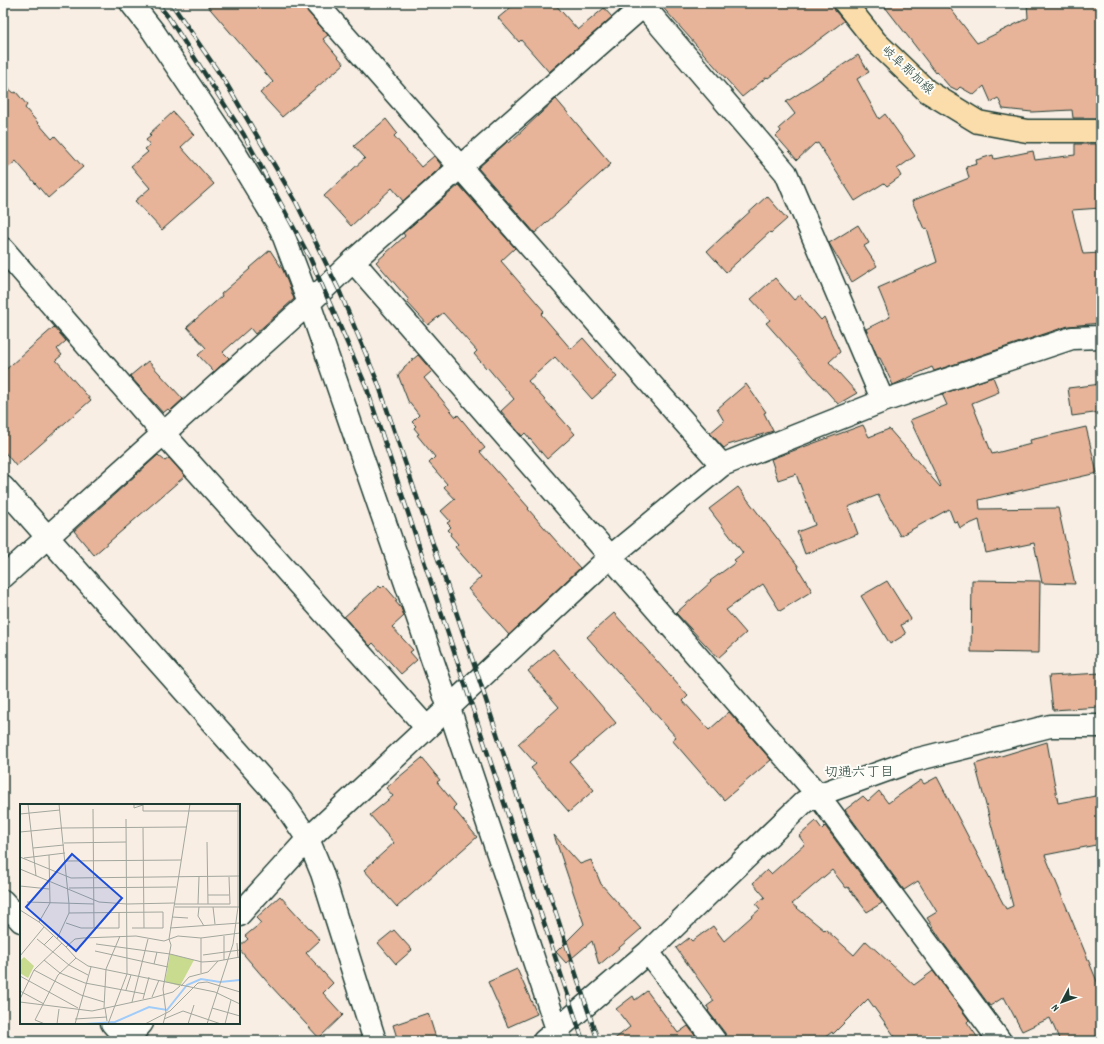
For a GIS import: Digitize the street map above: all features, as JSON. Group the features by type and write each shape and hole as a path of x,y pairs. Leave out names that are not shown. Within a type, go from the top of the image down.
{"main road":[{"name":"岐阜那加線","path":"845,3 876,42 927,92 978,122 1027,131 1101,131"}],"street":[{"path":"131,3 153,31 235,153 281,229 309,304 449,708 554,1037 648,952 804,802 818,795 915,760 1050,726 1101,726"},
{"path":"316,3 722,465"},
{"path":"3,577 309,304 353,261 461,167 642,5 786,173 883,401"},
{"path":"3,249 163,433 427,728"},
{"path":"353,261 818,795 1000,1041"},
{"path":"240,914 308,839 610,557 722,465 883,401 1072,338 1101,337"},
{"path":"3,487 282,801 308,839 322,873 375,1041"},
{"path":"3,901 20,920"},
{"path":"648,952 715,1041"},
{"path":"113,1024 126,1040 141,1024"}],"building":[{"path":"205,3 303,3 307,11 328,35 323,39 344,64 282,117 260,93 273,82"},
{"path":"516,3 554,3 578,30 604,8 612,17 549,72 521,40 519,42 498,18"},
{"path":"659,3 833,3 835,11 844,21 742,97"},
{"path":"882,3 946,3 977,43 1028,18 1027,3 1101,3 1101,118 1073,118 1072,110 1032,112 1003,109 998,98 991,102 984,86 974,95 960,87 957,90 949,86 937,72 936,73"},
{"path":"858,55 869,72 857,79 879,119 885,114 915,156 897,169 901,176 887,186 884,183 855,201 818,143 815,143 797,160 776,136 781,131 779,128 795,114 786,102"},
{"path":"3,84 14,93 16,92 27,105 25,108 52,139 55,136 83,167 48,198 16,161 3,172"},
{"path":"556,99 611,164 535,233 478,168 508,141 509,143"},
{"path":"173,112 194,135 181,147 214,184 162,230 135,201 150,188 131,166 148,152 145,149 150,145 146,140 151,136 149,134"},
{"path":"386,119 397,133 394,136 421,167 434,156 442,166 403,201 392,188 351,226 324,196 365,158 354,146"},
{"path":"1075,144 1101,144 1101,208 1072,210 1083,254 1101,253 1101,323 1068,326 934,371 932,367 893,385 880,358 878,358 866,329 890,317 878,288 937,262 927,228 924,229 912,201 969,178 966,167 977,164 976,160 993,155 994,159 1033,151 1035,160 1075,155"},
{"path":"459,185 515,248 501,261 544,311 541,314 571,349 583,338 617,377 592,399 555,357 528,381 575,434 547,459 525,433 522,436 501,411 514,399 474,354 477,351 443,313 428,325 407,302 409,300 376,262 405,236 403,233"},
{"path":"767,196 787,219 771,233 770,232 726,272 707,251"},
{"path":"858,225 869,243 864,246 877,266 852,282 829,243"},
{"path":"270,250 283,270 294,299 255,334 250,328 223,352 229,358 214,372 198,355 206,348 187,327"},
{"path":"775,278 794,300 800,295 821,320 824,317 840,352 829,362 857,393 838,404 766,323 770,320 751,299"},
{"path":"54,327 66,341 57,349 62,355 56,360 91,400 16,466 3,450 3,372"},
{"path":"418,355 432,371 424,378 456,417 458,415 485,448 480,452 580,568 509,635 468,589 481,577 455,547 458,544 450,535 451,533 448,530 451,527 447,523 450,521 441,511 455,499 444,487 447,484 429,463 435,457 417,435 419,434 414,428 416,426 412,422 419,415 408,401 398,375 404,367"},
{"path":"148,361 183,399 170,411 168,409 163,413 130,376"},
{"path":"993,377 999,392 972,403 992,454 1031,444 1030,440 1086,427 1097,473 979,500 980,509 1058,508 1075,584 1042,583 1034,543 986,553 979,520 960,528 957,521 954,522 949,509 900,536 878,495 848,507 858,534 805,554 797,532 815,525 796,474 778,480 771,459 863,425 869,437 889,429 940,487 941,486 910,420 947,405 942,394"},
{"path":"746,384 766,412 764,413 773,431 728,445 724,448 710,433 724,421 717,409"},
{"path":"1101,384 1101,412 1072,416 1068,388"},
{"path":"158,455 165,461 169,458 185,476 94,555 74,531"},
{"path":"738,487 799,567 798,568 812,591 780,611 763,584 726,610 746,633 718,658 676,613 711,582 710,581 736,562 734,560 743,553 709,509"},
{"path":"972,580 1040,581 1039,653 971,652"},
{"path":"887,581 911,619 901,625 906,634 890,644 861,596"},
{"path":"384,585 397,600 395,601 401,608 404,616 392,627 413,650 410,652 417,660 401,674 373,643 370,646 344,617 379,586 381,588"},
{"path":"614,613 688,696 683,701 709,730 729,712 771,760 724,800 672,740 676,737 587,637"},
{"path":"553,649 616,723 570,762 594,790 569,812 531,768 536,764 518,744 559,707 528,671"},
{"path":"1101,673 1101,707 1053,710 1049,676"},
{"path":"1047,742 1058,803 1101,795 1101,844 1045,855 1101,991 1101,1041 1060,1041 1050,1018 1022,1031 1004,997 990,1006 944,944 927,918 937,912 918,881 904,890 845,810 863,796 868,801 879,791 888,803 921,780 924,784 937,777 1006,909 1013,906 975,764"},
{"path":"422,758 440,780 437,782 456,805 453,808 477,837 397,907 364,870 394,843 370,815 393,796 386,788"},
{"path":"816,821 822,829 825,826 882,903 867,912 848,887 846,888 832,870 792,904 824,930 825,929 854,955 866,941 914,985 933,971 969,1020 967,1022 980,1041 898,1041 868,999 833,1034 832,1032 820,1041 727,1041 725,1033 708,1011 707,1006 714,1001 676,948 689,938 692,941 713,926 724,941 760,909 756,904 765,897 753,883 767,870 771,874 805,844 799,836"},
{"path":"554,835 580,864 591,860 601,884 641,929 599,965 592,941 566,963 556,952 584,924"},
{"path":"280,896 320,940 306,953 333,983 323,993 343,1015 319,1038 240,950 240,946 248,939 245,936 261,923 256,918"},
{"path":"394,930 412,950 396,964 378,943"},
{"path":"517,969 537,1014 508,1027 488,982"},
{"path":"647,991 678,1033 688,1026 699,1041 612,1041 630,1027 616,1009 633,996 635,1000"},
{"path":"428,1013 437,1041 398,1041 393,1025"}],"railway":[{"path":"157,3 169,18 244,135 310,258 366,386 583,1041"},
{"path":"171,3 226,83 296,202 339,290 378,383 479,679 598,1041"}],"district":[{"name":"切通六丁目","path":"859,773"}]}
